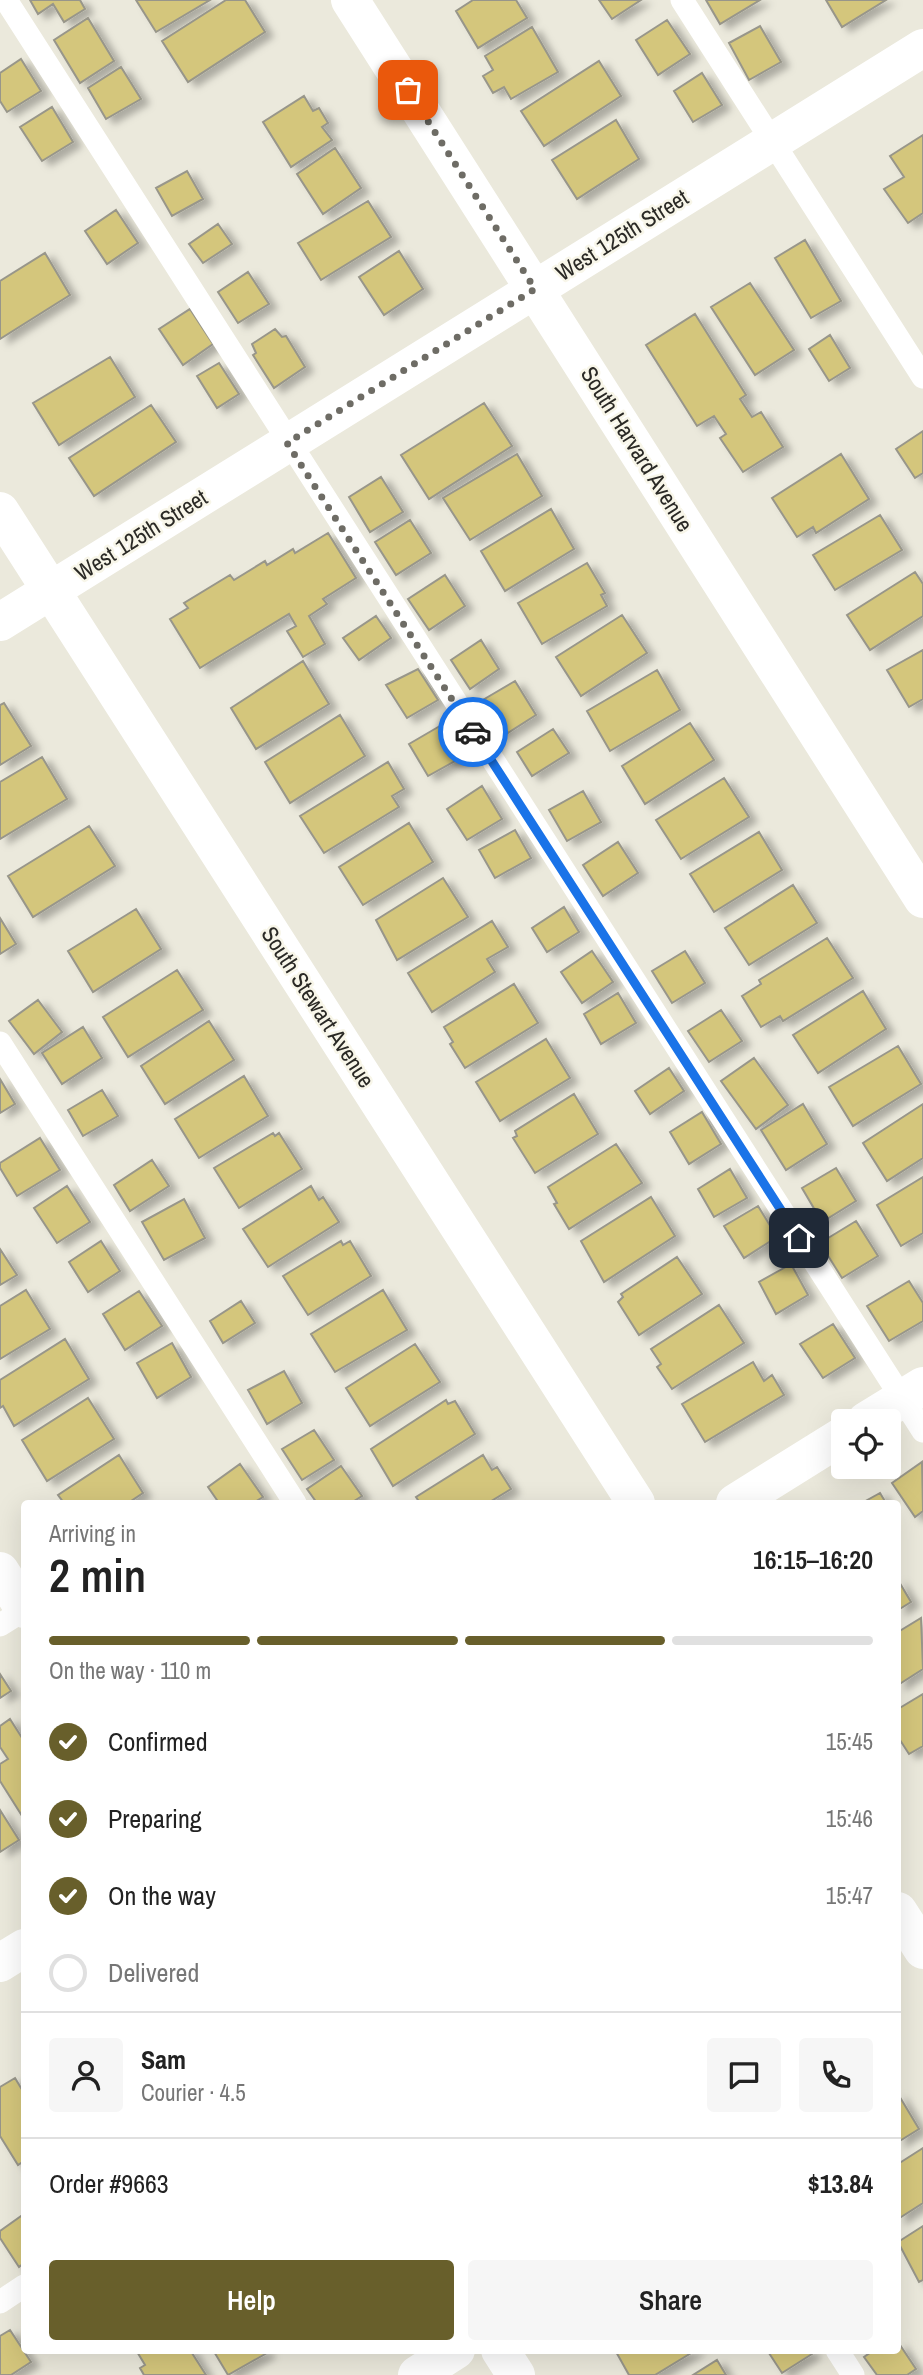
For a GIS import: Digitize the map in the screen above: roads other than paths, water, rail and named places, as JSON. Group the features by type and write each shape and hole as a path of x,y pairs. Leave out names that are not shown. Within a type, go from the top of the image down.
{"street":[{"name":"South Harvard Avenue","path":"351,0 923,899"},
{"name":"West 125th Street","path":"0,622 923,48"},
{"name":"South Stewart Avenue","path":"0,512 634,1500"},
{"path":"885,1409 913,1392"},
{"path":"740,1500 831,1443"},
{"path":"0,1571 21,1604"},
{"path":"901,1916 923,1950"},
{"path":"0,1963 21,1950"},
{"path":"417,2375 450,2354"},
{"path":"503,2354 516,2375"}],"lane":[{"path":"6,0 287,443 913,1392 923,1431"},
{"path":"682,0 923,377"},
{"path":"0,1043 293,1500"},
{"path":"0,1625 21,1611"},
{"path":"0,2302 21,2288"},
{"path":"840,2354 853,2375"}]}
